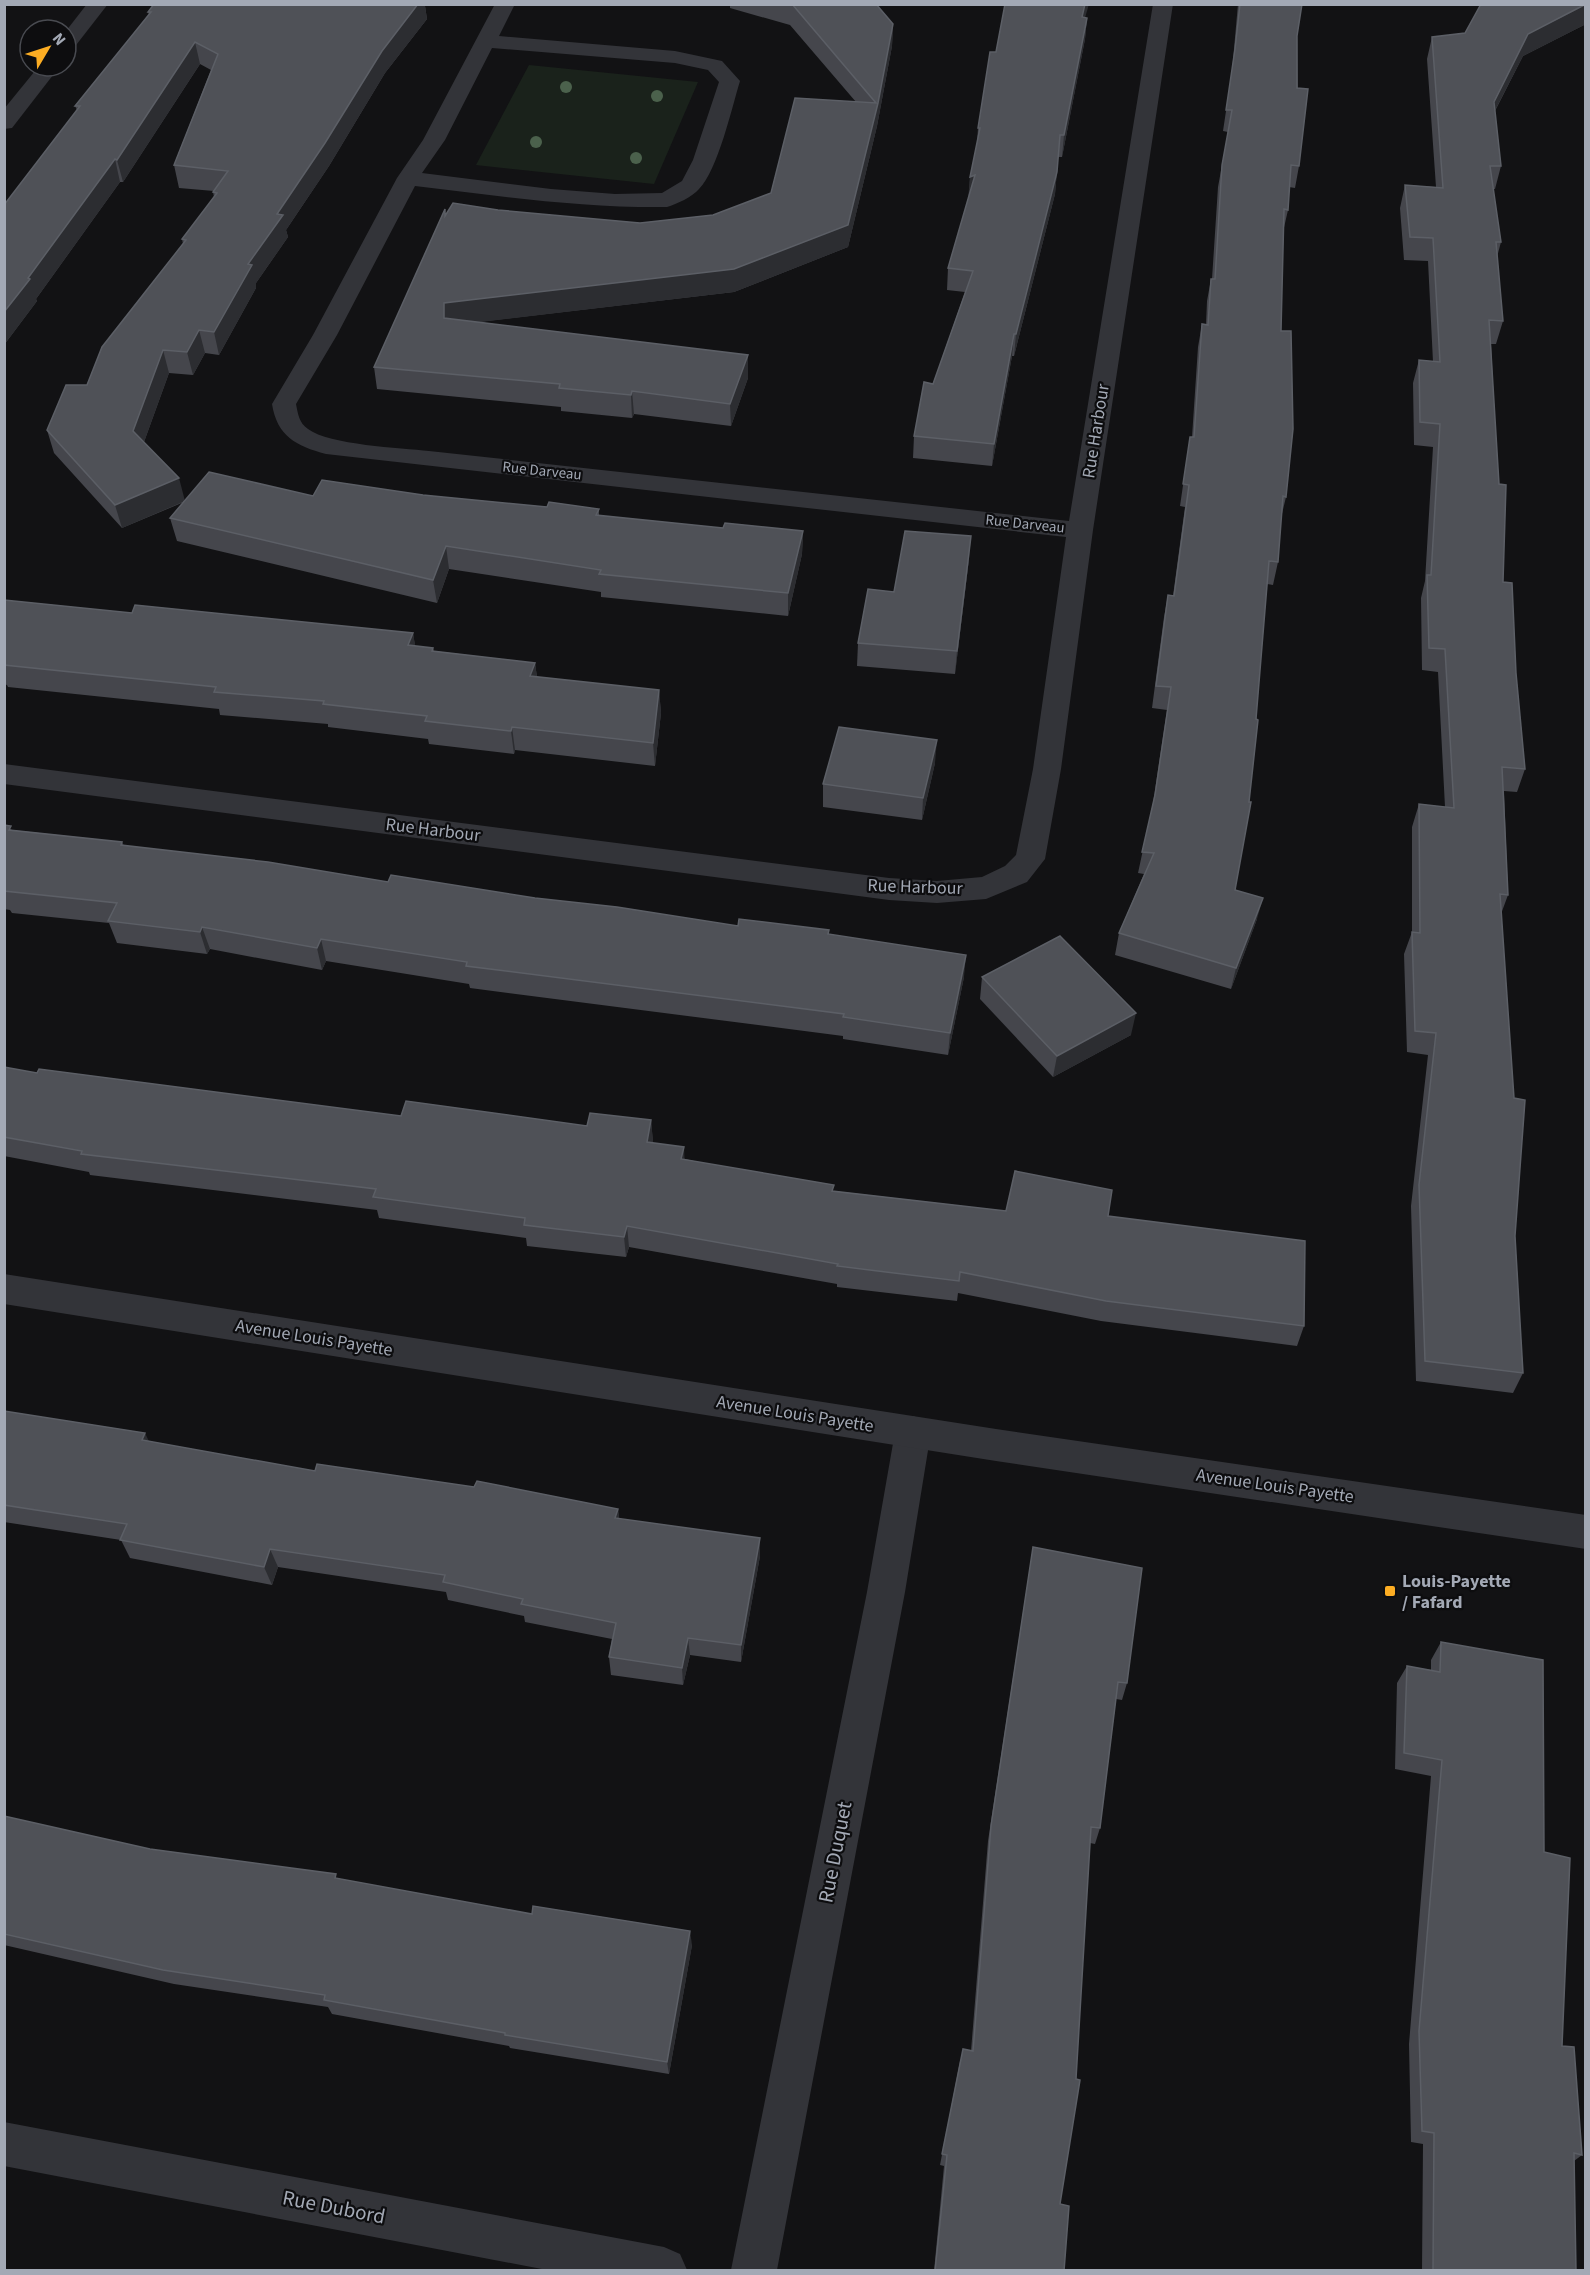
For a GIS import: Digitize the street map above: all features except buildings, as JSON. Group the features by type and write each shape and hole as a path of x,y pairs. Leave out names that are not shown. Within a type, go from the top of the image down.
{"street":[{"path":"78,30 98,4"},
{"name":"Rue Darveau","path":"505,4 434,140 408,178 325,336 284,404 287,421 298,435 326,446 417,458 1080,530"},
{"name":"Rue Harbour","path":"4,774 849,885 937,892 986,888 1016,874 1030,859 1047,769 1080,530 1163,4"},
{"path":"408,178 551,196 615,201 667,200 691,185 700,169 730,81 715,65 675,57 486,41"},
{"path":"4,123 40,78"},
{"name":"Avenue Louis Payette","path":"4,1288 913,1432 1586,1532"},
{"name":"Rue Duquet","path":"754,2271 885,1592 913,1432"},
{"name":"Rue Dubord","path":"4,2144 664,2271"}],"shaded area":[{"path":"529,65 698,82 654,184 476,165"}],"place":[{"name":"Louis-Payette / Fafard","path":"1390,1591"}]}
